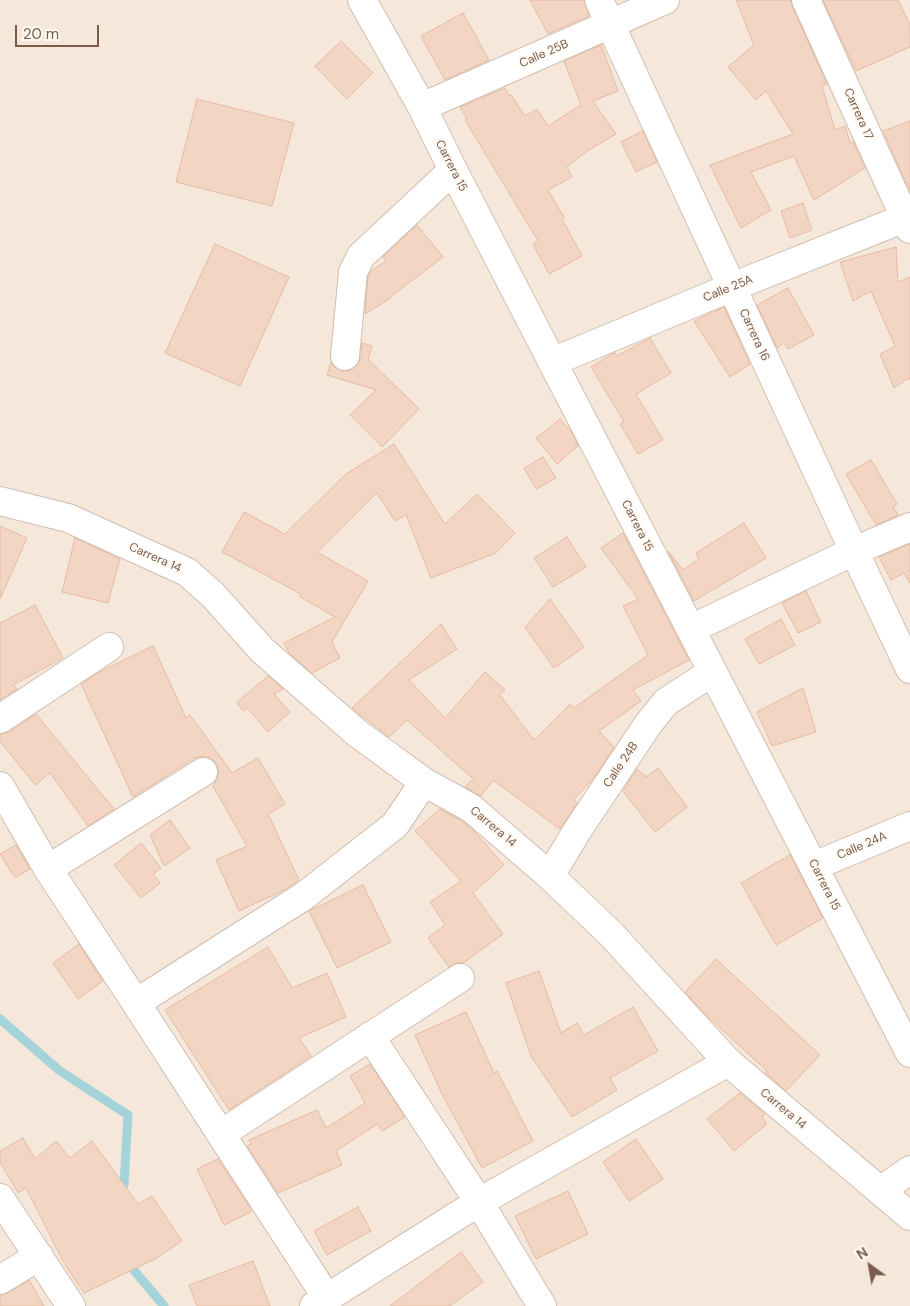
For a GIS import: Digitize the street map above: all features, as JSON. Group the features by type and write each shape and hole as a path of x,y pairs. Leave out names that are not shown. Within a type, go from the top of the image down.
{"street":[{"name":"Carrera 15","path":"362,0 422,107 910,1053"},
{"name":"Carrera 16","path":"599,0 910,669"},
{"name":"Calle 25B","path":"422,107 665,0"},
{"name":"Carrera 17","path":"806,0 908,224"},
{"path":"345,356 353,272 361,256 453,170"},
{"name":"Calle 25A","path":"552,362 732,287 908,224"},
{"name":"Carrera 14","path":"0,501 68,518 187,572 213,595 262,650 357,733 424,782 471,808 550,876 611,934 728,1062 910,1216"},
{"path":"691,629 910,527"},
{"path":"0,719 109,647"},
{"name":"Calle 24B","path":"550,876 649,723 666,702 712,672"},
{"path":"48,869 203,772"},
{"path":"136,1003 304,896 395,825 424,782"},
{"path":"0,786 48,869 221,1134 320,1302 479,1202 728,1062"},
{"name":"Calle 24A","path":"814,866 910,826"},
{"path":"221,1134 460,978"},
{"path":"370,1036 479,1202 542,1306"},
{"path":"880,1191 910,1170"},
{"path":"0,1198 71,1306"},
{"path":"0,1280 39,1256"}],"shaded area":[{"path":"0,0 910,0 910,1306 0,1306"}],"building":[{"path":"530,0 584,0 589,16 548,34"},
{"path":"736,0 791,0 827,84 822,86 835,130 845,126 850,143 853,142 865,168 814,200 794,156 751,172 771,210 741,228 710,165 793,134 766,91 756,100 728,67 754,45"},
{"path":"823,0 898,0 910,25 910,47 856,71"},
{"path":"463,13 489,60 445,80 421,36"},
{"path":"341,41 373,73 347,99 315,66"},
{"path":"601,45 618,91 593,101 616,134 587,151 567,167 572,177 548,190 564,217 562,219 582,256 549,274 533,244 538,241 465,120 467,119 460,107 505,88 525,116 537,109 548,126 581,105 564,61"},
{"path":"197,99 294,123 272,206 176,182"},
{"path":"910,121 910,191 883,131"},
{"path":"643,131 657,162 636,172 621,142"},
{"path":"803,203 812,230 790,238 781,211"},
{"path":"417,225 443,257 391,298 365,314 368,276 371,271 386,261 383,257"},
{"path":"215,244 289,277 240,386 165,353"},
{"path":"896,247 898,282 910,277 910,380 909,378 894,388 880,354 895,346 871,291 853,301 840,262"},
{"path":"788,288 814,335 788,349 784,343 777,348 757,305"},
{"path":"724,307 750,364 730,377 694,321"},
{"path":"650,338 671,373 636,394 663,440 638,454 620,424 624,422 591,367 612,354 615,353 617,356"},
{"path":"362,343 372,346 368,359 419,409 382,447 350,415 376,390 327,375 331,362 336,368 343,371 351,370 357,365 361,357"},
{"path":"560,419 572,433 578,446 557,464 536,438"},
{"path":"394,444 445,524 477,494 515,533 496,553 431,578 406,515 395,521 377,493 317,552 368,581 332,642 340,658 312,673 289,653 284,643 335,617 300,597 301,594 222,552 244,512 285,534 346,474"},
{"path":"543,457 556,478 536,489 524,468"},
{"path":"871,460 897,504 893,507 898,515 876,525 846,474"},
{"path":"744,523 766,558 694,601 668,551 683,570 699,559 696,553"},
{"path":"0,526 27,538 0,599"},
{"path":"623,533 689,660 633,690 641,701 599,731 614,747 593,779 574,799 577,803 560,829 493,780 481,796 465,787 473,779 407,720 389,737 352,708 441,624 457,649 409,680 445,718 485,672 505,690 500,695 534,740 570,704 574,708 648,655 623,606 638,599 601,548"},
{"path":"567,537 586,567 553,587 534,558"},
{"path":"75,538 120,559 108,603 62,592"},
{"path":"910,544 910,583 904,573 891,580 879,557"},
{"path":"806,591 821,622 798,633 782,603"},
{"path":"550,599 584,647 554,668 525,627"},
{"path":"35,605 63,658 13,685 17,689 0,700 0,623"},
{"path":"781,619 795,645 759,664 745,639"},
{"path":"153,646 186,718 190,715 232,773 258,758 285,804 268,814 299,880 286,889 239,911 216,860 247,846 213,786 219,772 216,763 210,758 203,756 194,758 133,797 81,684 103,670"},
{"path":"268,676 283,689 274,694 290,712 268,732 247,708 243,711 237,702"},
{"path":"803,688 816,732 772,746 757,712"},
{"path":"36,714 114,809 88,826 50,773 35,785 0,741 0,734 9,732"},
{"path":"658,768 687,807 655,832 623,791 637,769 646,777"},
{"path":"440,809 462,821 474,831 504,865 473,893 503,934 463,963 459,962 449,967 428,938 445,925 430,902 461,881 415,831"},
{"path":"170,820 190,848 164,866 150,835"},
{"path":"141,843 161,868 153,874 160,883 141,898 114,865"},
{"path":"16,845 30,869 15,878 0,854"},
{"path":"790,855 823,918 776,945 741,883"},
{"path":"363,885 391,942 337,968 309,911"},
{"path":"79,944 103,981 78,999 53,963"},
{"path":"268,947 292,988 327,973 346,1017 299,1038 311,1056 229,1110 165,1010"},
{"path":"716,959 820,1055 786,1091 704,1013 685,992"},
{"path":"539,971 561,1033 577,1023 584,1035 633,1007 658,1051 610,1078 617,1090 572,1117 531,1056 506,983"},
{"path":"466,1012 494,1073 497,1071 533,1141 482,1168 443,1096 415,1035"},
{"path":"370,1064 405,1117 382,1131 377,1124 336,1151 342,1165 278,1193 247,1146 251,1144 249,1140 317,1110 326,1128 365,1103 350,1076"},
{"path":"740,1093 765,1114 762,1117 767,1124 734,1151 707,1119"},
{"path":"23,1138 35,1159 56,1141 70,1158 92,1141 138,1204 152,1196 182,1241 155,1259 84,1293 64,1263 26,1188 18,1193 0,1162 0,1151"},
{"path":"636,1139 663,1179 629,1201 603,1162"},
{"path":"218,1159 251,1212 224,1225 197,1169"},
{"path":"568,1191 588,1234 536,1259 515,1216"},
{"path":"358,1207 371,1231 327,1255 314,1231"},
{"path":"461,1252 483,1282 450,1306 390,1306"},
{"path":"253,1261 270,1306 197,1306 189,1285"},
{"path":"29,1280 44,1306 0,1306 0,1296"}],"waterway":[{"path":"0,1019 60,1071 128,1115 124,1184 120,1196"},
{"path":"127,1262 164,1306"}]}
